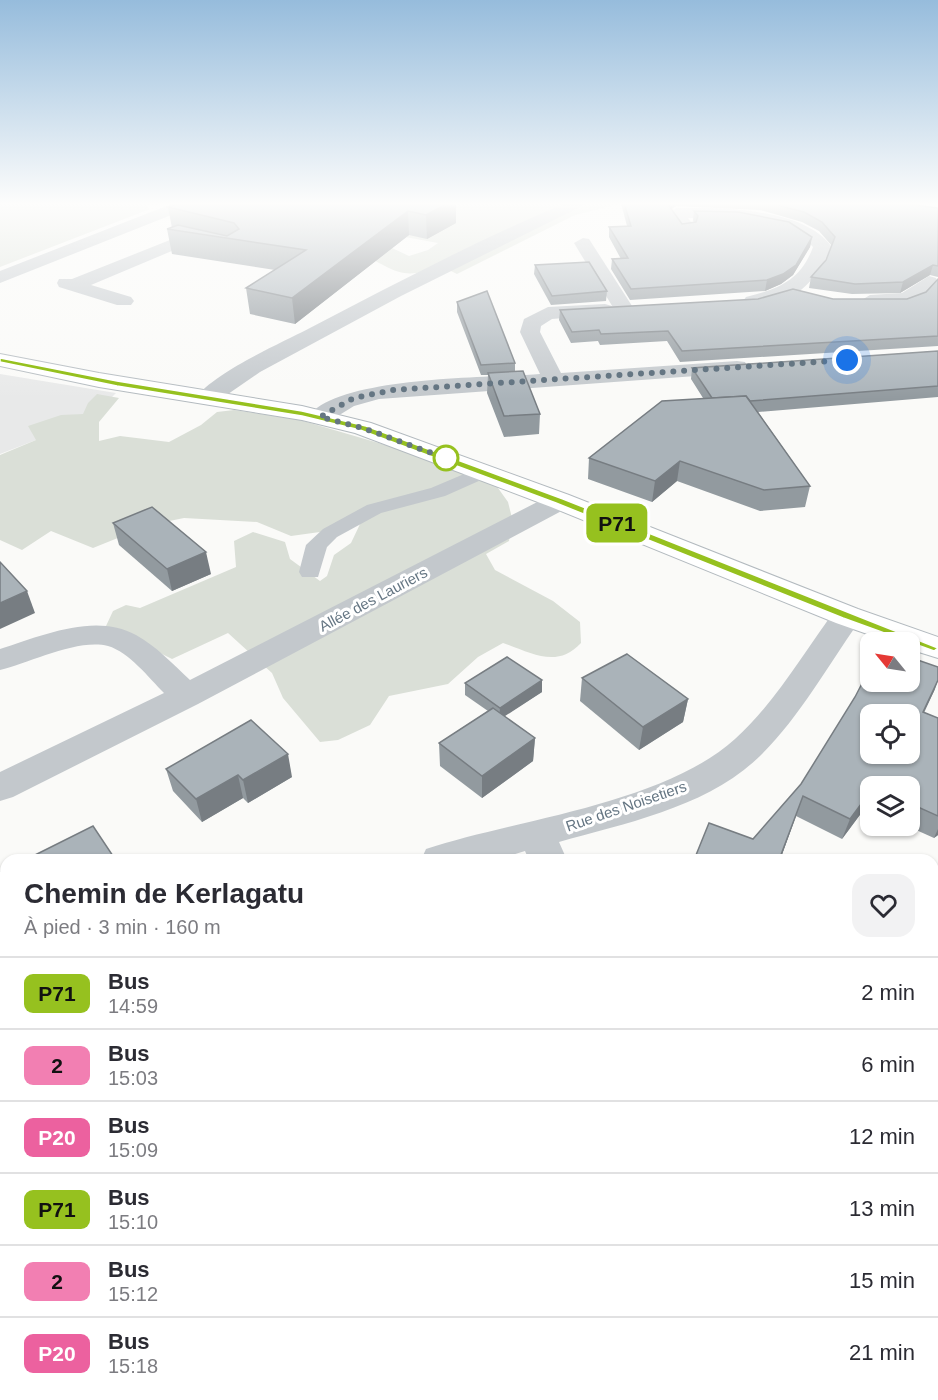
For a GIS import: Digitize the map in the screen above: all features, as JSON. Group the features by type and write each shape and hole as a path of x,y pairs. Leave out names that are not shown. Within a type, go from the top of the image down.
{"street":[{"path":"74,285 114,268"},
{"path":"207,398 277,355 442,268"},
{"path":"599,268 624,309"},
{"path":"733,302 769,298 791,291 800,285 810,268"},
{"path":"0,278 21,269 124,301"},
{"path":"846,301 904,300 914,297 929,282"},
{"path":"791,291 813,298"},
{"path":"553,379 530,332 531,323 534,320 555,312 646,308"},
{"path":"0,360 39,369 320,417 372,431 560,501 847,616 938,648"},
{"path":"0,365 39,369"},
{"path":"320,417 346,401 370,393 763,365"},
{"name":"Allée des Lauriers","path":"0,788 186,696 560,501"},
{"name":"Rue des Noisetiers","path":"488,854 543,847 677,791 715,771 746,749 768,726 847,616"},
{"path":"0,660 77,639 115,637 127,643 186,696"}],"lane":[{"path":"310,572 317,545 330,533 374,509 438,492 483,472"}],"shaded area":[{"path":"390,268 431,268 417,273"},
{"path":"446,268 468,268 457,274"},
{"path":"0,374 116,393 90,419 0,454"},
{"path":"97,394 119,398 99,422 99,441 120,436 169,442 201,425 217,412 234,410 300,420 423,456 493,481 508,502 512,518 509,541 486,554 495,570 553,601 580,622 581,643 572,651 553,657 534,654 503,643 478,657 448,684 389,696 370,725 338,740 320,742 283,698 272,673 228,633 172,659 106,626 113,611 126,605 140,608 236,567 234,541 253,532 285,542 290,559 320,581 327,576 334,555 351,543 361,522 327,531 291,536 257,522 184,518 150,525 93,548 51,531 22,550 0,540 0,455 36,440 28,426 61,415 83,414 88,403"}],"building":[{"path":"277,268 332,268 292,298 246,288"},
{"path":"537,268 593,268 607,291 552,296"},
{"path":"618,268 791,268 767,280 631,289"},
{"path":"819,268 927,268 903,282 855,284 811,277"},
{"path":"938,279 938,336 682,351 668,331 601,334 599,330 572,332 560,310 758,299 793,289 833,299 907,299 926,292"},
{"path":"487,291 515,363 481,365 457,302"},
{"path":"938,351 938,386 750,401 746,396 712,398 692,368"},
{"path":"523,371 540,414 504,416 488,373"},
{"path":"746,396 810,486 764,490 680,461 655,481 589,458 662,401"},
{"path":"152,507 206,552 167,569 113,523"},
{"path":"0,562 27,591 0,603"},
{"path":"627,654 688,699 643,727 582,678"},
{"path":"507,657 542,680 500,708 465,683"},
{"path":"920,661 938,667 938,680 923,712 938,718 938,816 920,808 920,776 860,776 860,806 850,819 803,796 781,854 696,854 709,823 753,839 801,784 860,687 860,692 920,692"},
{"path":"493,708 535,738 482,776 439,743"},
{"path":"251,720 288,754 243,780 238,775 196,799 166,769"},
{"path":"93,826 112,854 37,854"}],"bus line":[{"name":"P71","path":"0,361 117,384 302,413 363,428 560,501 847,616 938,648"}],"route":[{"path":"446,458 448,459 363,428 320,417 339,404 354,398 393,390 847,360"}]}
